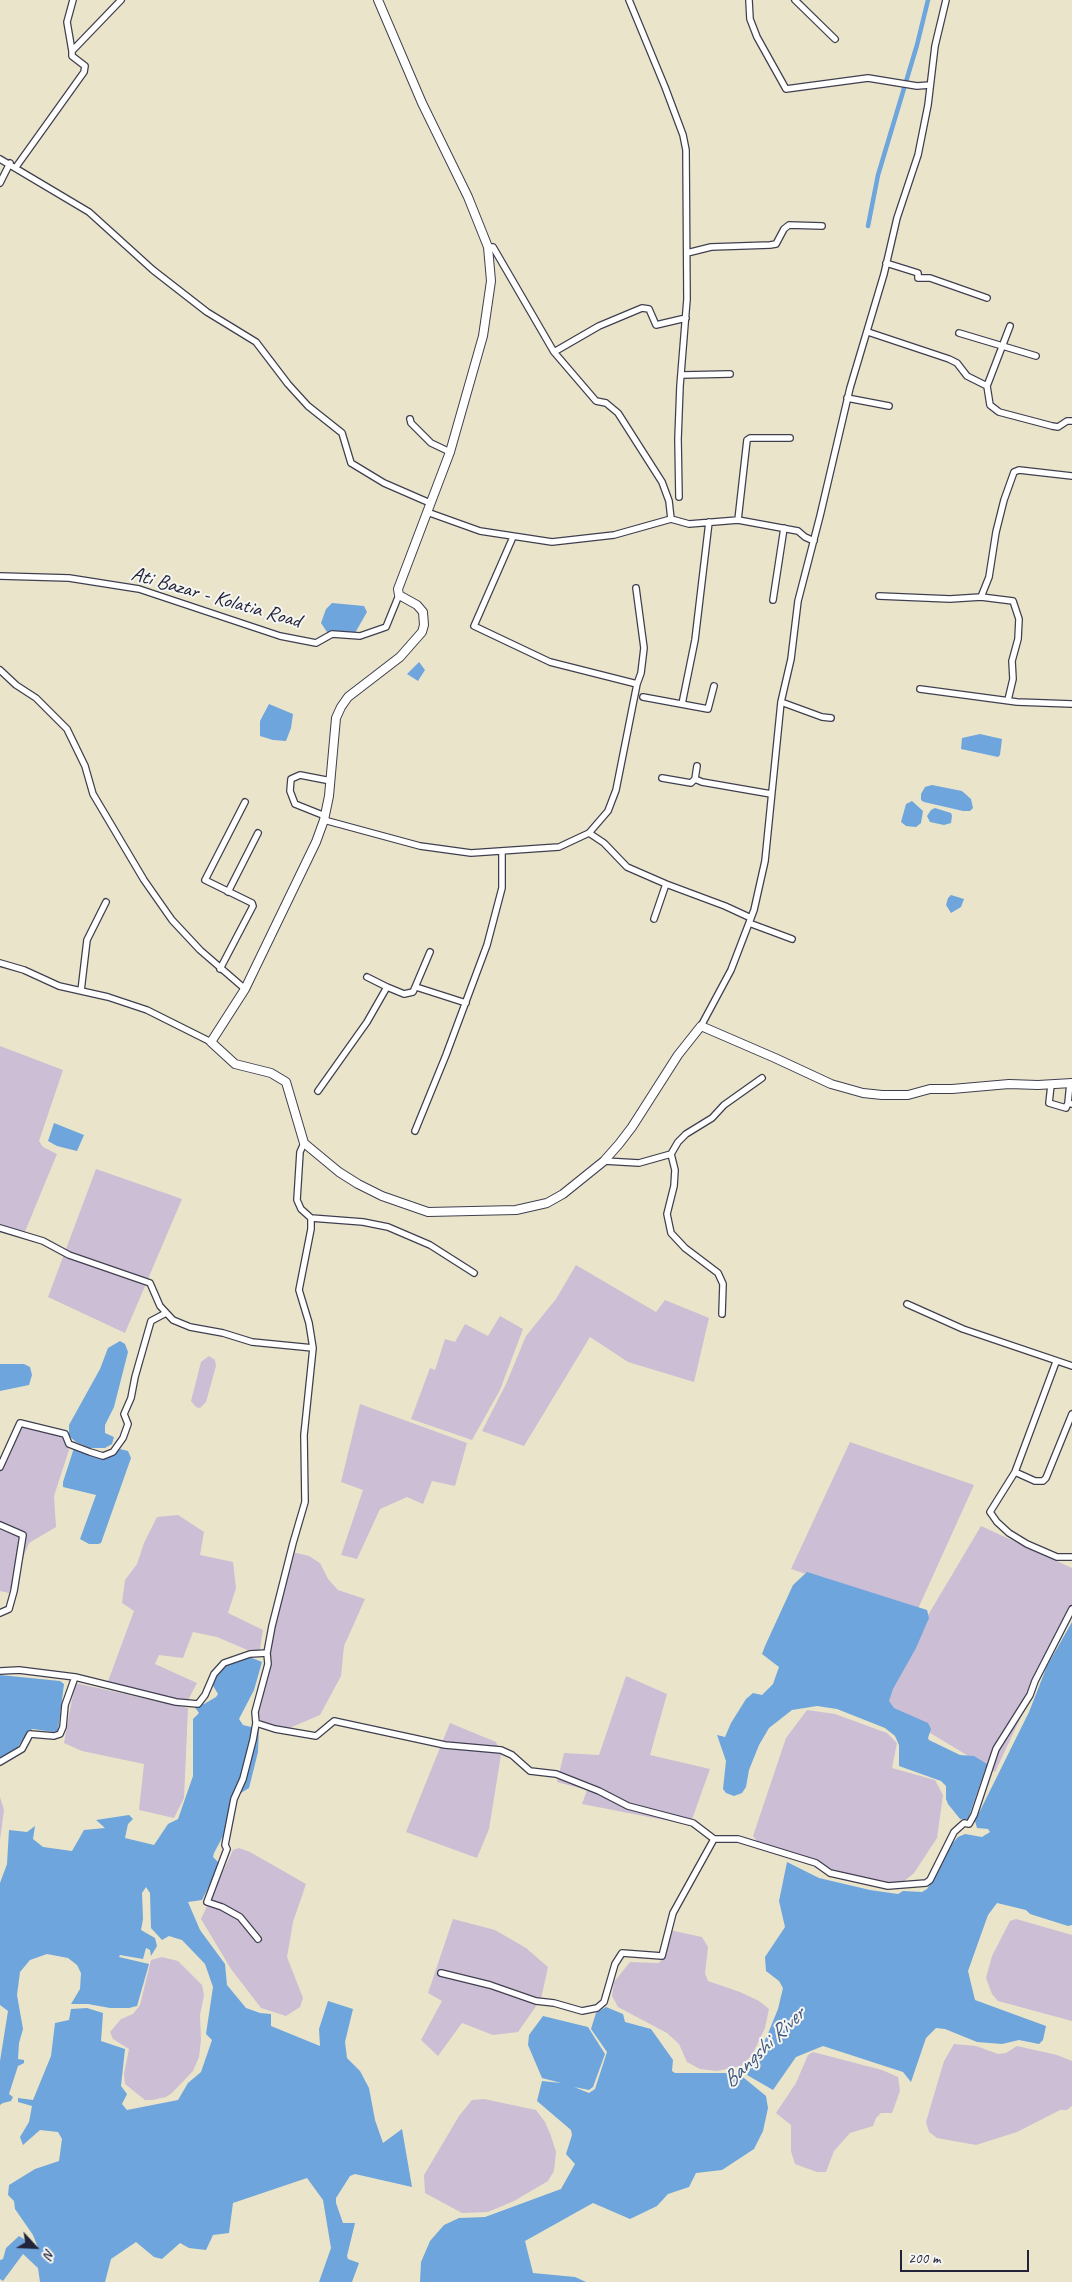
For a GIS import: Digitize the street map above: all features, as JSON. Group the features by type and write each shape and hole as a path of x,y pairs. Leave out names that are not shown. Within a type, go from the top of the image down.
{"main road":[{"path":"378,0 422,103 471,204 488,247 491,281 483,336 450,452 398,589 399,595 417,605 423,612 424,625 415,641 400,657 348,697 341,707 336,718 331,781 324,818 306,864 244,991 211,1042 235,1064 271,1074 286,1082 304,1143 339,1172 358,1184 419,1211 428,1212 516,1210 548,1203 563,1194 604,1160 632,1127 678,1055 701,1026 831,1084 862,1093 908,1095 930,1089 1009,1084 1051,1085 1071,1083"}],"street":[{"path":"16,167 84,72 84,66 72,56 67,22 74,0"},
{"path":"72,51 121,0"},
{"path":"630,0 683,135 686,150 686,318 680,386 678,439 679,496"},
{"path":"749,0 750,19 757,37 786,89 868,78 917,86 930,85"},
{"path":"795,0 835,40"},
{"path":"701,1026 731,970 750,921 765,861 781,702 791,659 798,601 847,398 868,332 897,218 918,155 928,105 935,46 946,0"},
{"path":"0,159 10,163 89,212 153,270 207,312 256,342 288,384 308,406 342,434 351,463 384,483 430,503"},
{"path":"0,183 10,163"},
{"path":"687,253 711,248 776,244 784,229 789,225 822,226"},
{"path":"488,247 493,247 554,352 596,400 606,403 618,412 662,482 669,501 671,519"},
{"path":"886,263 918,273 918,278 930,278 987,298"},
{"path":"554,352 599,326 642,308 649,309 656,325 686,318"},
{"path":"1010,326 987,386 990,405 999,412 1052,426 1058,427 1067,421 1072,421"},
{"path":"868,332 949,359 957,363 970,378 987,386"},
{"path":"959,333 1036,356"},
{"path":"682,375 730,374"},
{"path":"847,398 889,406"},
{"path":"410,419 411,423 431,443 450,452"},
{"path":"738,520 747,440 750,438 790,438"},
{"path":"981,597 989,577 996,532 1004,500 1014,472 1019,470 1072,476"},
{"path":"427,512 480,531 552,542 614,534 671,519 689,524 738,520 798,531 814,541"},
{"path":"682,704 695,640 709,522"},
{"path":"772,600 784,528"},
{"path":"513,537 475,627 550,662 637,684"},
{"name":"Ati Bazar - Kolatia Road","path":"0,576 69,578 139,589 280,636 316,643 332,634 360,636 386,626 399,595"},
{"path":"331,781 300,775 291,780 290,791 295,804 324,818 420,846 471,853 559,847 589,833 608,811 616,790 637,684 641,674 644,648 636,588"},
{"path":"880,596 950,599 981,597 1013,601 1018,614 1018,639 1012,661 1013,679 1008,700"},
{"path":"0,670 16,685 36,698 67,729 85,766 93,794 144,880 172,920 244,991"},
{"path":"643,697 708,709 714,686"},
{"path":"920,689 1008,700 1072,704"},
{"path":"781,702 822,717 831,718"},
{"path":"662,778 691,783 695,779 697,766"},
{"path":"695,779 772,794"},
{"path":"220,969 253,906 252,903 205,880 245,802"},
{"path":"228,892 258,833"},
{"path":"589,833 604,842 627,867 725,906 750,921 792,938"},
{"path":"414,1131 488,945 502,888 502,851"},
{"path":"654,919 666,884"},
{"path":"80,991 87,940 106,902"},
{"path":"367,977 397,992 410,994 416,987 430,952"},
{"path":"0,963 24,970 59,986 108,997 147,1010 211,1042"},
{"path":"318,1091 367,1022 387,987"},
{"path":"416,987 466,1004"},
{"path":"604,1160 639,1164 671,1154 678,1142 686,1134 712,1118 724,1105 762,1078"},
{"path":"1051,1085 1049,1103 1066,1108 1070,1103 1071,1083"},
{"path":"304,1143 300,1152 297,1200 301,1210 311,1218 364,1222 388,1227 430,1245 474,1273"},
{"path":"671,1154 675,1170 667,1214 671,1232 685,1248 718,1273 723,1284 722,1314"},
{"path":"258,1939 240,1917 222,1907 207,1902 227,1849 225,1845 234,1799 243,1779 256,1722 255,1712 268,1664 267,1653 292,1543 305,1502 304,1435 313,1348 310,1324 298,1290 309,1244 311,1218"},
{"path":"0,1228 43,1241 69,1255 150,1283 160,1306 173,1320 252,1342 313,1348"},
{"path":"907,1304 963,1329 1072,1366"},
{"path":"0,1467 20,1423 65,1434 69,1444 90,1452 103,1456 113,1452 123,1438 128,1424 124,1414 131,1398 134,1377 151,1321 166,1312"},
{"path":"1056,1362 1015,1472 990,1512 997,1522 1009,1533 1046,1553 1057,1557 1072,1557"},
{"path":"1015,1472 1034,1481 1043,1481 1046,1478 1072,1414"},
{"path":"0,1525 23,1535 9,1609 0,1613"},
{"path":"256,1722 275,1729 316,1736 334,1721 445,1745 501,1750 512,1755 530,1772 556,1774 628,1806 693,1822 714,1840 738,1839 816,1863 830,1872 888,1886 926,1883 930,1880 954,1832 964,1823 969,1824 974,1815 996,1750 1030,1695 1035,1681 1072,1609"},
{"path":"0,1671 19,1670 75,1678 176,1702 198,1704 214,1674 224,1663 250,1654 267,1653"},
{"path":"0,1762 22,1748 30,1734 54,1736 60,1734 63,1727 65,1705 75,1678"},
{"path":"441,1973 490,1985 536,2001 554,2003 582,2012 597,2008 604,2002 615,1964 622,1954 662,1956 672,1913 714,1840"}],"shaded area":[{"path":"0,1046 63,1070 39,1141 43,1147 57,1154 24,1234 0,1224"},
{"path":"96,1169 182,1199 125,1333 48,1297"},
{"path":"576,1265 656,1312 665,1300 709,1318 694,1382 628,1362 590,1337 524,1446 482,1431 506,1384 526,1336 556,1299"},
{"path":"500,1316 523,1329 500,1390 472,1440 411,1419 430,1368 435,1370 445,1339 455,1342 465,1324 488,1336"},
{"path":"209,1356 215,1360 216,1366 206,1402 200,1408 196,1407 191,1401 201,1362"},
{"path":"360,1404 467,1443 455,1486 432,1481 423,1504 407,1497 380,1509 357,1559 341,1555 363,1490 341,1482"},
{"path":"22,1425 63,1435 69,1450 54,1496 56,1527 29,1543 9,1593 0,1591 0,1471"},
{"path":"850,1442 974,1485 917,1611 791,1569"},
{"path":"178,1515 204,1532 200,1555 233,1562 236,1588 228,1613 263,1630 259,1655 217,1637 193,1632 183,1658 159,1655 155,1664 197,1683 187,1702 107,1684 134,1611 122,1603 125,1580 137,1564 144,1543 157,1517"},
{"path":"981,1526 1072,1568 1072,1608 995,1772 877,1701"},
{"path":"288,1551 309,1556 320,1563 328,1579 338,1590 365,1599 344,1646 341,1676 320,1715 287,1729 268,1726 251,1712 271,1658 269,1628"},
{"path":"626,1676 667,1694 650,1755 710,1769 690,1825 582,1804 587,1790 557,1782 564,1753 599,1755"},
{"path":"75,1683 188,1708 184,1798 174,1818 139,1810 144,1764 82,1751 64,1743"},
{"path":"807,1710 835,1714 887,1733 897,1743 892,1768 935,1780 943,1795 937,1838 914,1873 898,1886 826,1873 816,1868 811,1861 759,1844 753,1836 786,1738"},
{"path":"450,1723 496,1742 501,1755 489,1829 477,1858 406,1832"},
{"path":"0,1797 4,1810 0,1840"},
{"path":"239,1848 250,1852 306,1884 293,1922 287,1957 303,1998 300,2007 286,2016 261,2008 231,1969 201,1919 233,1850"},
{"path":"453,1919 495,1930 526,1948 548,1967 541,1999 518,2032 493,2035 462,2023 438,2056 421,2040 442,2001 428,1993"},
{"path":"1016,1919 1072,1935 1072,2021 998,2001 992,1994 986,1978 992,1956 1010,1921"},
{"path":"669,1930 702,1937 708,1947 705,1973 708,1981 740,1992 759,2001 769,2009 765,2028 752,2055 741,2066 717,2071 700,2069 687,2062 679,2044 667,2033 618,2007 612,1996 614,1982 630,1962 659,1963 664,1956"},
{"path":"162,1957 178,1961 202,1985 204,1995 200,2015 201,2040 199,2057 193,2071 172,2093 166,2097 145,2100 125,2084 124,2074 129,2049 113,2039 110,2032 121,2019 133,2014 140,2005 151,1960"},
{"path":"954,2044 976,2046 998,2054 1006,2053 1017,2046 1057,2055 1072,2061 1072,2106 1067,2110 1060,2110 1017,2132 976,2145 937,2138 929,2132 926,2122 944,2061"},
{"path":"813,2052 882,2070 898,2077 900,2091 892,2113 881,2113 876,2118 873,2126 850,2133 834,2151 826,2172 817,2172 795,2164 791,2151 791,2125 776,2113 796,2083 808,2055"},
{"path":"484,2099 536,2110 545,2122 556,2152 554,2171 548,2181 514,2201 488,2212 462,2213 425,2193 424,2175 459,2116 472,2100"}],"water":[{"path":"332,603 364,606 367,612 355,633 327,632 321,623 326,609"},
{"path":"419,662 425,670 418,681 407,674"},
{"path":"269,704 293,714 291,728 286,741 260,736 260,721"},
{"path":"980,734 1002,739 1000,755 998,757 961,749 962,738"},
{"path":"932,785 962,791 971,799 973,808 970,811 963,811 924,802 921,800 921,794 925,787"},
{"path":"912,801 923,811 921,823 916,827 906,826 901,822 906,804"},
{"path":"935,808 951,813 951,823 944,825 930,822 927,816"},
{"path":"951,895 964,899 961,907 951,913 946,905"},
{"path":"54,1123 84,1135 77,1151 57,1146 48,1141"},
{"path":"120,1341 125,1344 128,1352 114,1407 105,1425 105,1433 114,1437 112,1444 105,1448 90,1448 76,1442 69,1436 69,1425 100,1369 108,1348"},
{"path":"0,1364 24,1364 30,1367 32,1375 29,1385 0,1391"},
{"path":"74,1448 98,1457 108,1457 120,1449 128,1451 131,1458 101,1543 98,1544 89,1544 80,1539 96,1495 63,1487"},
{"path":"807,1572 927,1610 929,1618 916,1648 893,1689 889,1701 894,1708 928,1723 931,1729 929,1740 960,1755 974,1756 987,1764 968,1819 960,1819 948,1804 946,1786 941,1781 899,1766 899,1745 895,1736 885,1728 837,1709 817,1706 792,1710 769,1728 759,1745 749,1770 746,1787 742,1793 734,1796 726,1793 723,1789 726,1761 717,1735 725,1737 731,1723 746,1699 753,1693 762,1695 773,1684 779,1667 762,1654 793,1585"},
{"name":"Bangshi River","path":"1072,1622 1072,1925 1068,1926 1030,1914 1026,1910 997,1903 988,1915 968,1971 975,2000 1046,2026 1043,2040 1039,2044 1019,2040 1002,2044 977,2042 945,2029 936,2028 926,2038 911,2082 903,2072 823,2046 796,2057 773,2090 747,2075 767,2036 778,2009 783,1988 779,1981 766,1971 765,1957 785,1927 779,1901 787,1862 819,1878 870,1890 898,1894 903,1891 922,1892 927,1889 936,1876 951,1845 958,1837 965,1834 982,1837 990,1832 988,1829 977,1828 975,1821 1029,1712 1047,1666"},
{"path":"242,1654 262,1662 254,1690 239,1719 243,1725 259,1729 258,1752 249,1788 233,1798 223,1836 214,1853 213,1857 220,1864 202,1900 188,1902 200,1930 225,1964 227,1985 246,2008 260,2013 271,2014 271,2026 320,2046 319,2029 328,2001 353,2009 345,2042 347,2058 360,2071 369,2088 375,2120 383,2143 402,2129 412,2187 355,2174 350,2176 336,2198 343,2223 355,2223 347,2256 348,2259 359,2263 352,2282 319,2282 331,2248 323,2200 307,2178 233,2203 229,2233 213,2235 206,2250 189,2248 180,2243 162,2259 154,2257 136,2242 111,2259 105,2282 40,2282 38,2268 23,2254 3,2281 0,2279 0,2260 3,2259 6,2248 19,2236 38,2248 33,2235 15,2209 14,2201 8,2195 9,2185 35,2169 59,2161 62,2139 58,2132 40,2130 23,2145 20,2137 29,2122 32,2106 18,2102 18,2098 33,2100 51,2056 55,2023 69,2020 71,2009 87,2008 103,2013 101,2041 125,2049 121,2086 127,2094 122,2104 127,2110 178,2100 188,2083 201,2072 212,2040 206,2034 213,1987 205,1964 182,1940 169,1936 162,1940 151,1928 150,1893 146,1887 142,1893 143,1919 141,1930 155,1938 157,1946 151,1956 150,1950 146,1948 143,1959 120,1955 119,1957 149,1964 137,2006 110,2008 88,2004 71,2004 80,1989 81,1973 77,1965 68,1958 47,1954 30,1960 20,1972 17,1995 23,2029 19,2043 18,2059 24,2060 24,2063 18,2066 9,2094 13,2097 11,2101 0,2105 0,2061 8,2011 0,2005 0,1883 7,1864 9,1830 27,1832 35,1826 33,1839 43,1847 72,1851 84,1830 105,1828 96,1820 129,1815 133,1819 128,1824 125,1838 154,1845 168,1824 178,1819 193,1776 193,1719 199,1713 194,1706 195,1702 204,1704 216,1697 218,1694 209,1679 214,1671"},
{"path":"0,1675 60,1681 64,1684 58,1731 33,1729 28,1731 16,1750 0,1758"},
{"path":"606,2007 623,2014 625,2022 651,2029 673,2060 672,2071 675,2073 738,2073 766,2096 768,2108 763,2131 754,2149 722,2170 696,2173 689,2187 668,2194 657,2206 630,2219 593,2203 525,2241 533,2273 575,2277 586,2282 420,2282 421,2262 430,2241 444,2225 459,2218 485,2217 561,2189 575,2164 566,2154 572,2135 571,2130 537,2101 542,2081 561,2083 542,2078 528,2045 529,2035 543,2016 588,2027 605,2054 593,2087 589,2090 574,2087 589,2093 595,2089 607,2052 591,2029 596,2013"}],"waterway":[{"path":"868,226 878,175 917,45 928,0"}]}
